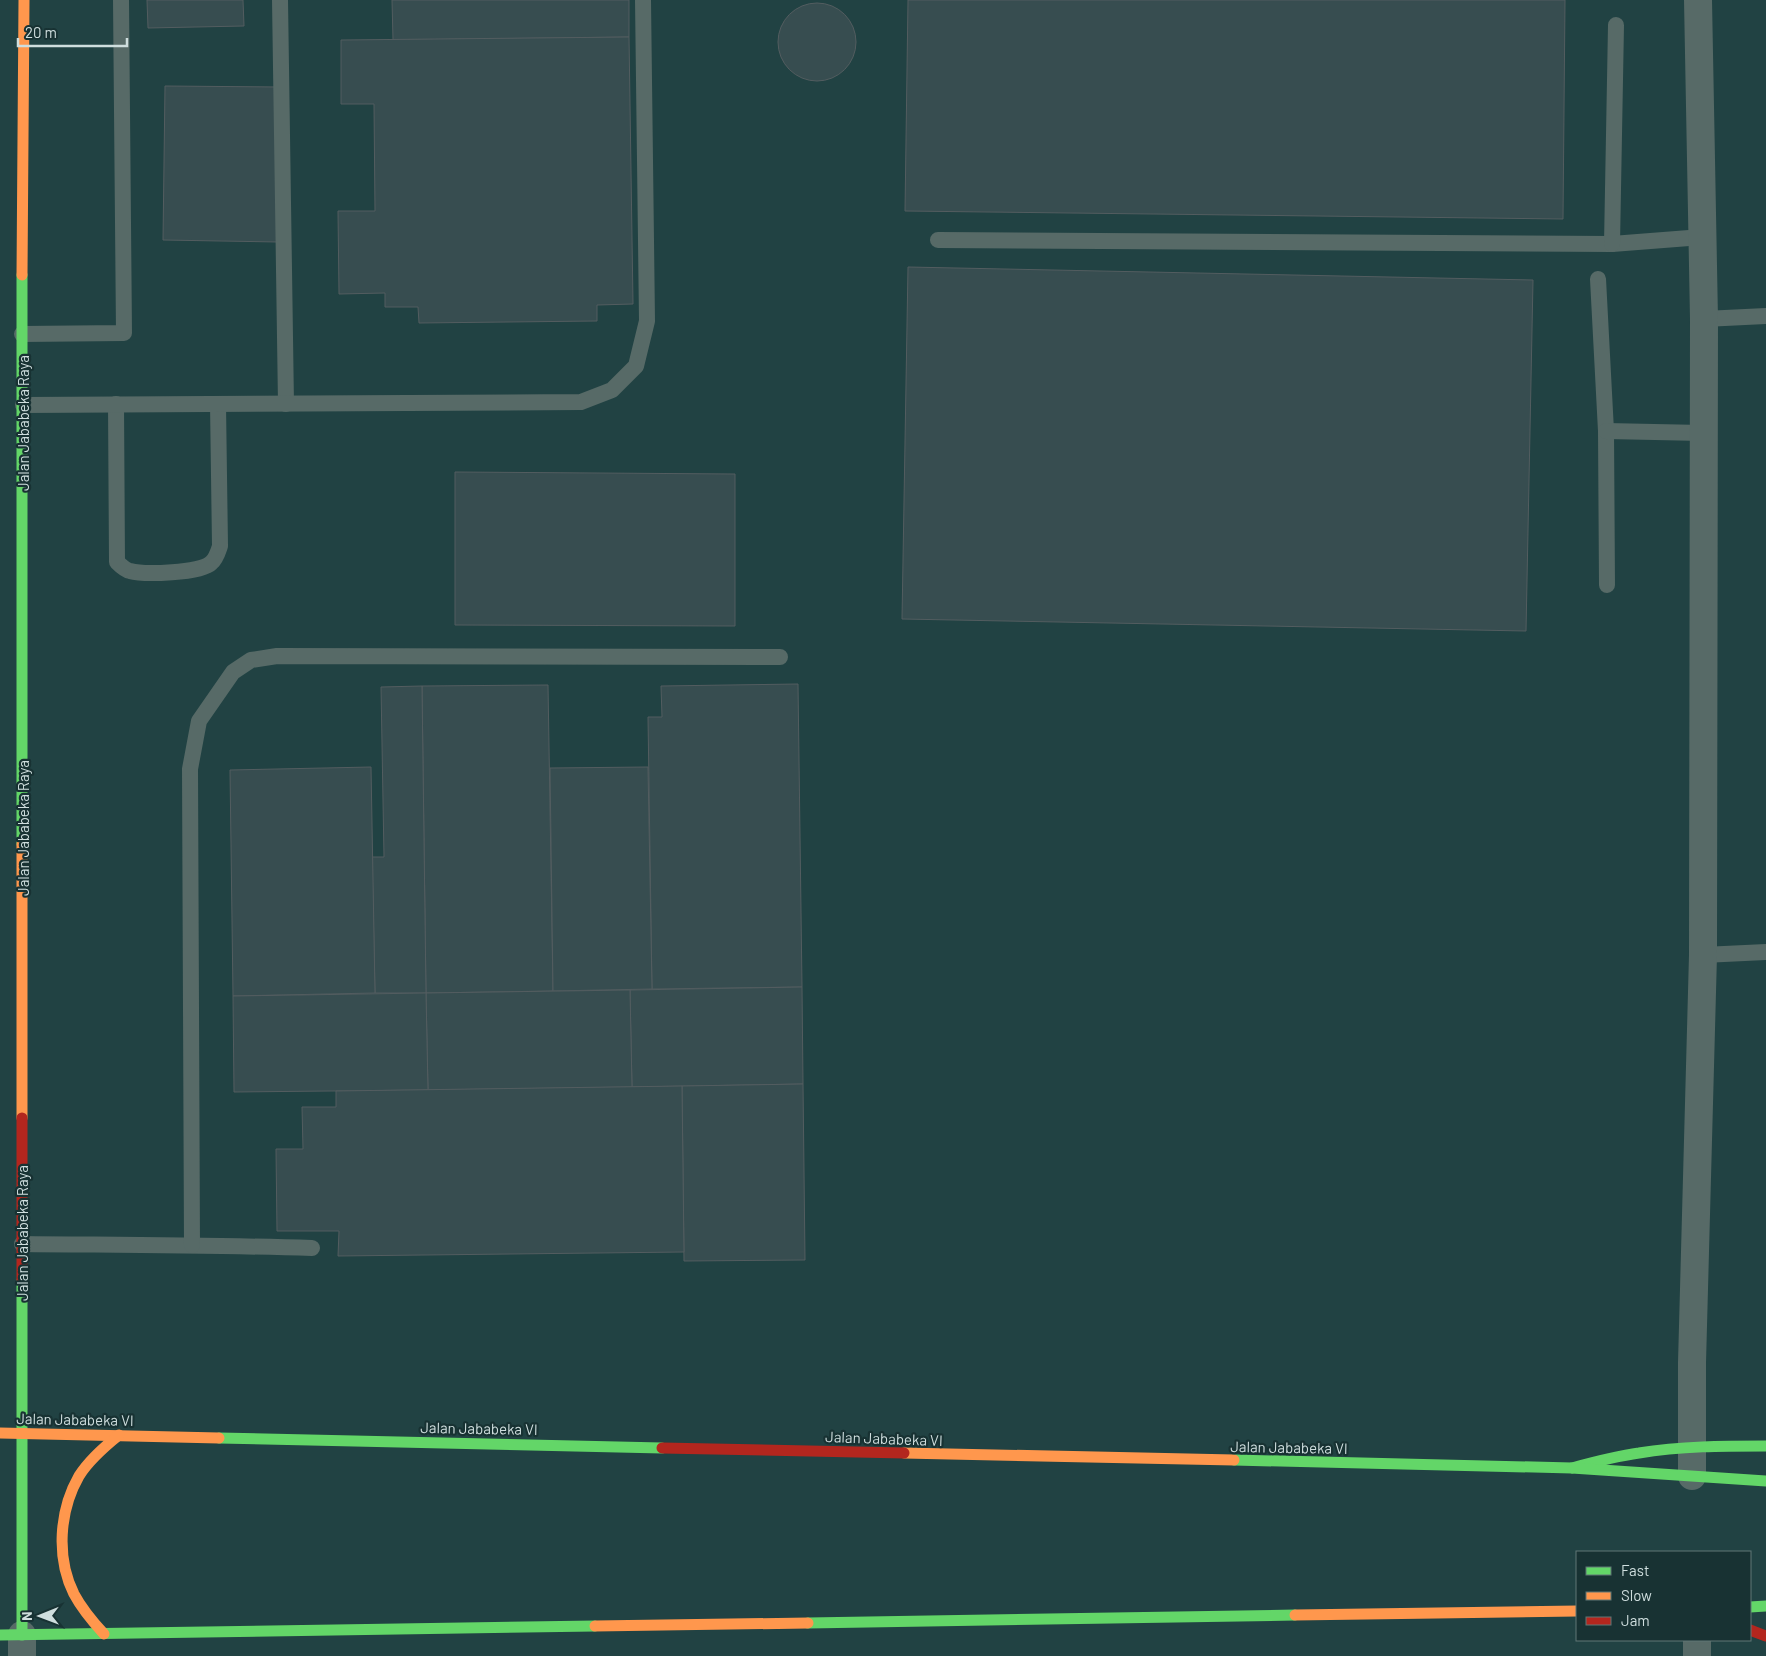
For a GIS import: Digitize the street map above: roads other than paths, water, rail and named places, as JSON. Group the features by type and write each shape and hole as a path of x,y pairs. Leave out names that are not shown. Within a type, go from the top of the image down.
{"main road":[{"name":"Jalan Jababeka Raya","path":"15,1642 22,1433 22,334 24,0"},
{"name":"Jalan Jababeka VI","path":"0,1433 1572,1468 1649,1451 1691,1447 1766,1446"},
{"path":"104,1634 85,1612 71,1588 63,1559 62,1531 68,1503 79,1476 97,1454 119,1435"},
{"path":"1572,1468 1766,1481"},
{"path":"1751,1607 1766,1606"},
{"path":"15,1642 104,1634 1576,1611"},
{"path":"1751,1630 1766,1636"}],"street":[{"path":"1692,1476 1691,1447 1703,955 1704,319 1698,0"},
{"path":"1697,1641 1698,1656"}],"lane":[{"path":"22,334 124,333 121,0"},
{"path":"280,0 286,404"},
{"path":"23,405 580,402 612,390 636,366 647,321 644,0"},
{"path":"1612,244 1616,25"},
{"path":"938,240 1612,244 1702,237"},
{"path":"1598,279 1606,431 1607,585"},
{"path":"1704,319 1766,316"},
{"path":"116,404 117,562 131,571 183,572 203,568 211,564 220,546 218,404"},
{"path":"1606,431 1703,433"},
{"path":"192,1244 190,769 199,721 233,672 251,660 277,656 780,657"},
{"path":"1703,955 1766,952"},
{"path":"22,1244 158,1246 192,1244 312,1248"}]}
